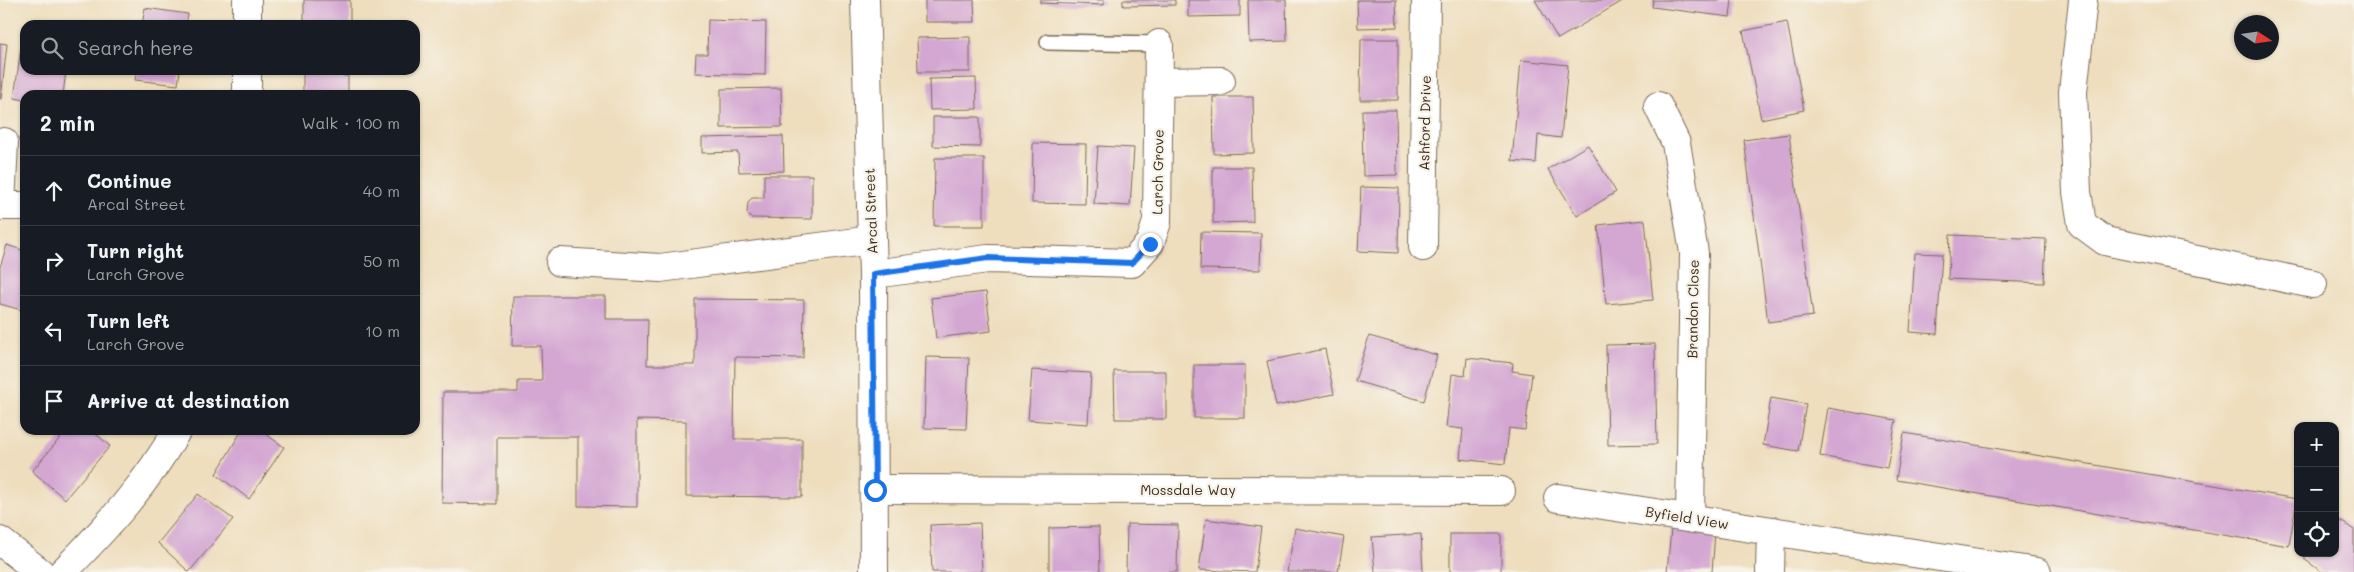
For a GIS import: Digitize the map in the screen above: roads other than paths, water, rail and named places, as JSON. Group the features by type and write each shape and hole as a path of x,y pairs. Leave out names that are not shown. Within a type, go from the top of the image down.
{"street":[{"path":"247,0 247,20"},
{"name":"Arcal Street","path":"865,0 873,274 874,572"},
{"name":"Ashford Drive","path":"1423,247 1426,0"},
{"path":"2083,0 2073,92 2077,192 2082,224 2105,241 2313,284"},
{"name":"Larch Grove","path":"873,274 988,258 1132,263 1150,244 1157,222 1159,44"},
{"path":"247,75 248,90"},
{"path":"1160,82 1221,81"},
{"name":"Brandon Close","path":"1658,106 1676,143 1694,253 1690,518"},
{"path":"4,142 9,206"},
{"path":"560,262 660,268 872,240"},
{"path":"63,572 116,518 160,462 174,435"},
{"name":"Mossdale Way","path":"875,490 1501,491"},
{"name":"Byfield View","path":"1558,498 2037,572"},
{"path":"1770,572 1771,531"},
{"path":"0,542 40,572"}],"lane":[{"path":"1048,42 1159,44"}]}
